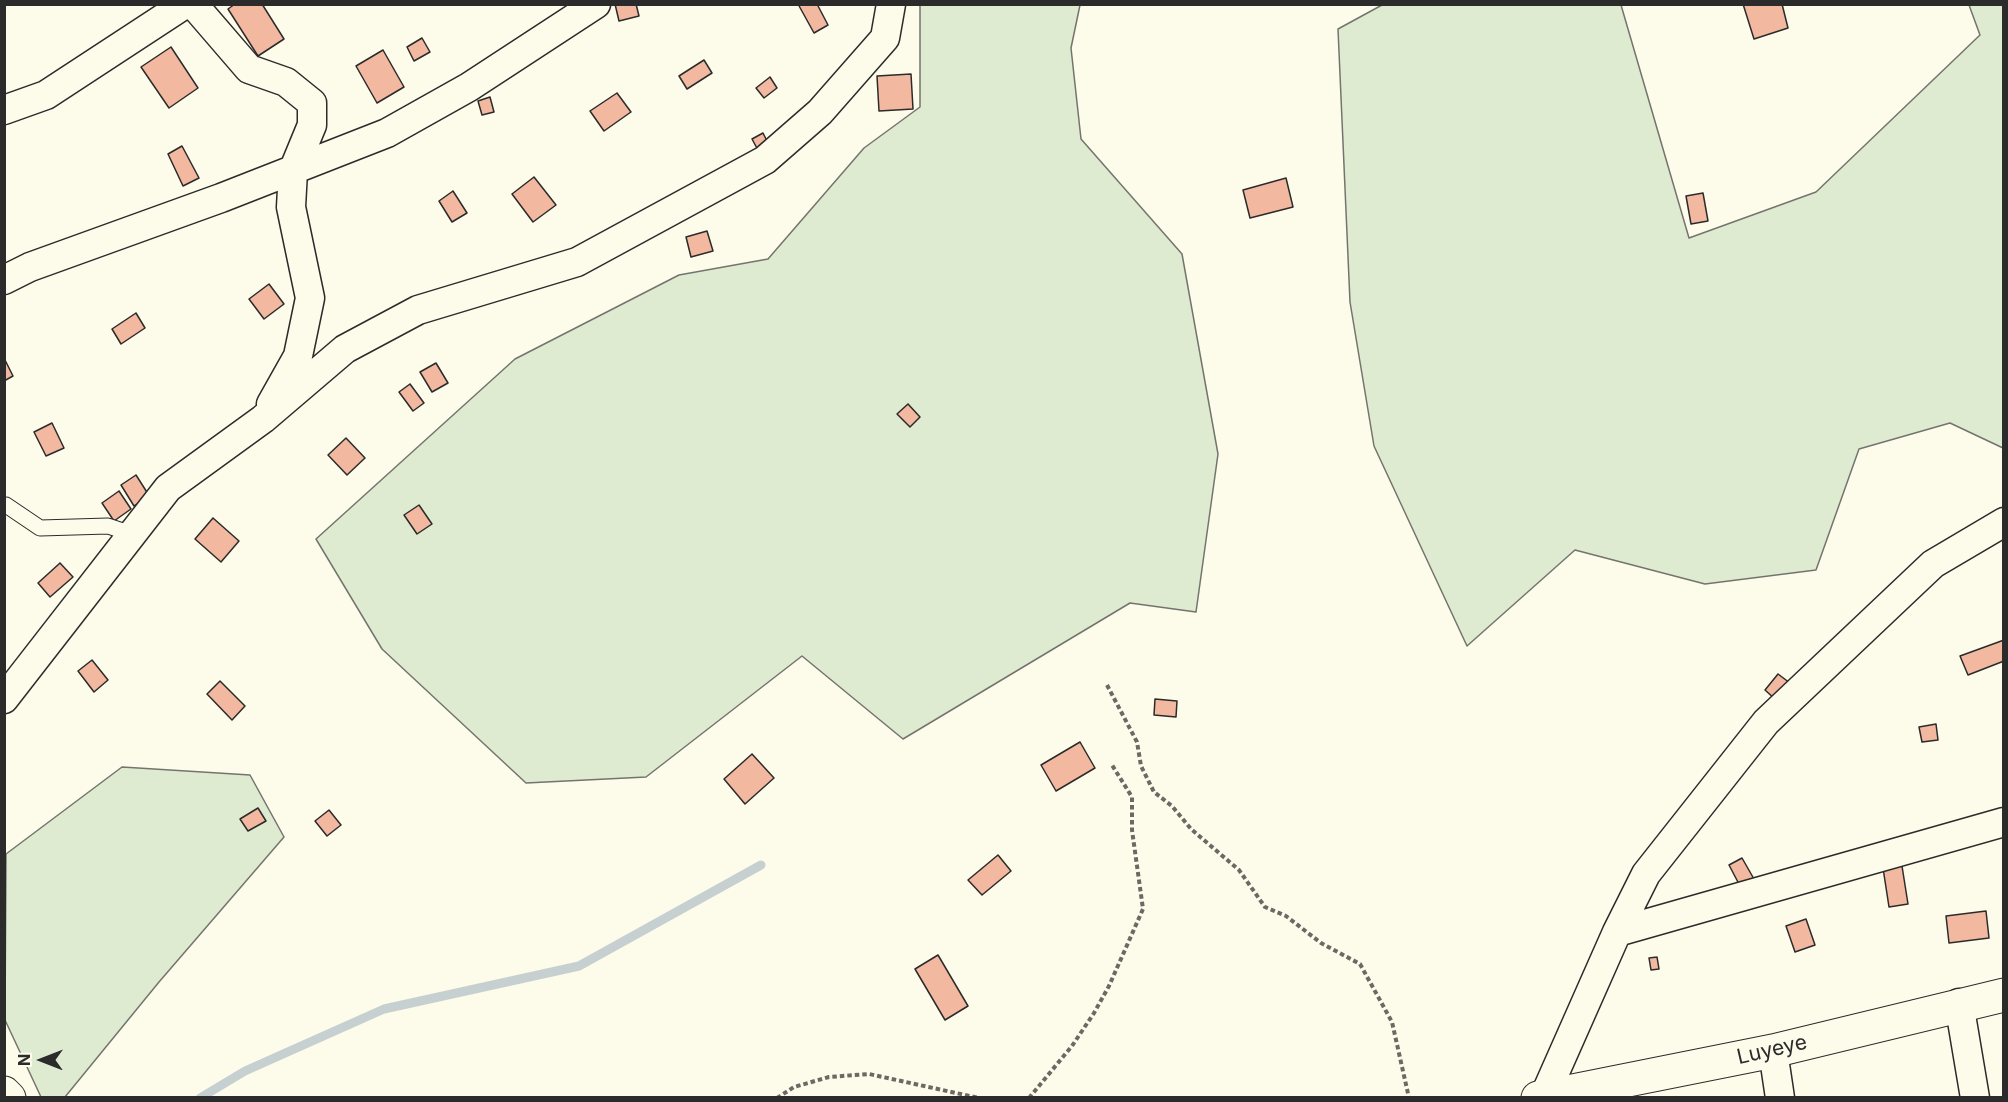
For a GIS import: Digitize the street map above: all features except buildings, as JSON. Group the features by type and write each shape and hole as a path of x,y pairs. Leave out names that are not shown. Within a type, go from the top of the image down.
{"street":[{"path":"4,110 46,95 184,4"},
{"path":"193,4 249,69 286,82 312,103 312,126 293,171 291,207 310,298 298,356 263,419"},
{"path":"4,280 30,267 293,171 387,133 469,87 596,4"},
{"path":"4,699 168,488 263,419 345,350 418,310 577,262 765,160 820,112 885,38 891,4"},
{"path":"1541,1097 1646,874 1766,722 1934,564 2004,522"},
{"path":"1617,932 2004,822"},
{"name":"Luyeye","path":"1541,1097 1773,1051 1959,1004 2004,995"},
{"path":"1959,1004 1976,1098"},
{"path":"1773,1051 1780,1098"},
{"path":"4,1093 9,1098"}],"lane":[{"path":"6,505 40,528 108,526 132,534"}],"path":[{"path":"1107,685 1137,742 1141,766 1154,792 1172,806 1191,829 1239,870 1265,907 1286,916 1322,943 1360,964 1392,1022 1409,1098"},
{"path":"1029,1098 1072,1046 1094,1013 1109,986 1143,909 1131,830 1131,797 1112,765"},
{"path":"777,1098 794,1087 829,1077 869,1074 979,1098"}],"green space":[{"path":"920,5 1080,5 1071,48 1081,139 1182,254 1218,454 1196,612 1130,603 903,739 802,656 646,777 526,783 382,649 316,539 515,359 679,275 768,259 864,148 920,107"},
{"path":"1382,5 1621,5 1689,238 1816,192 1980,35 1969,5 2003,5 2003,448 1950,423 1859,449 1816,570 1705,584 1575,550 1467,646 1374,446 1350,302 1338,29"},
{"path":"122,767 250,775 284,837 159,982 65,1097 41,1097 5,1020 6,854"}],"waterway":[{"path":"200,1098 245,1071 384,1009 579,966 761,865"}]}
